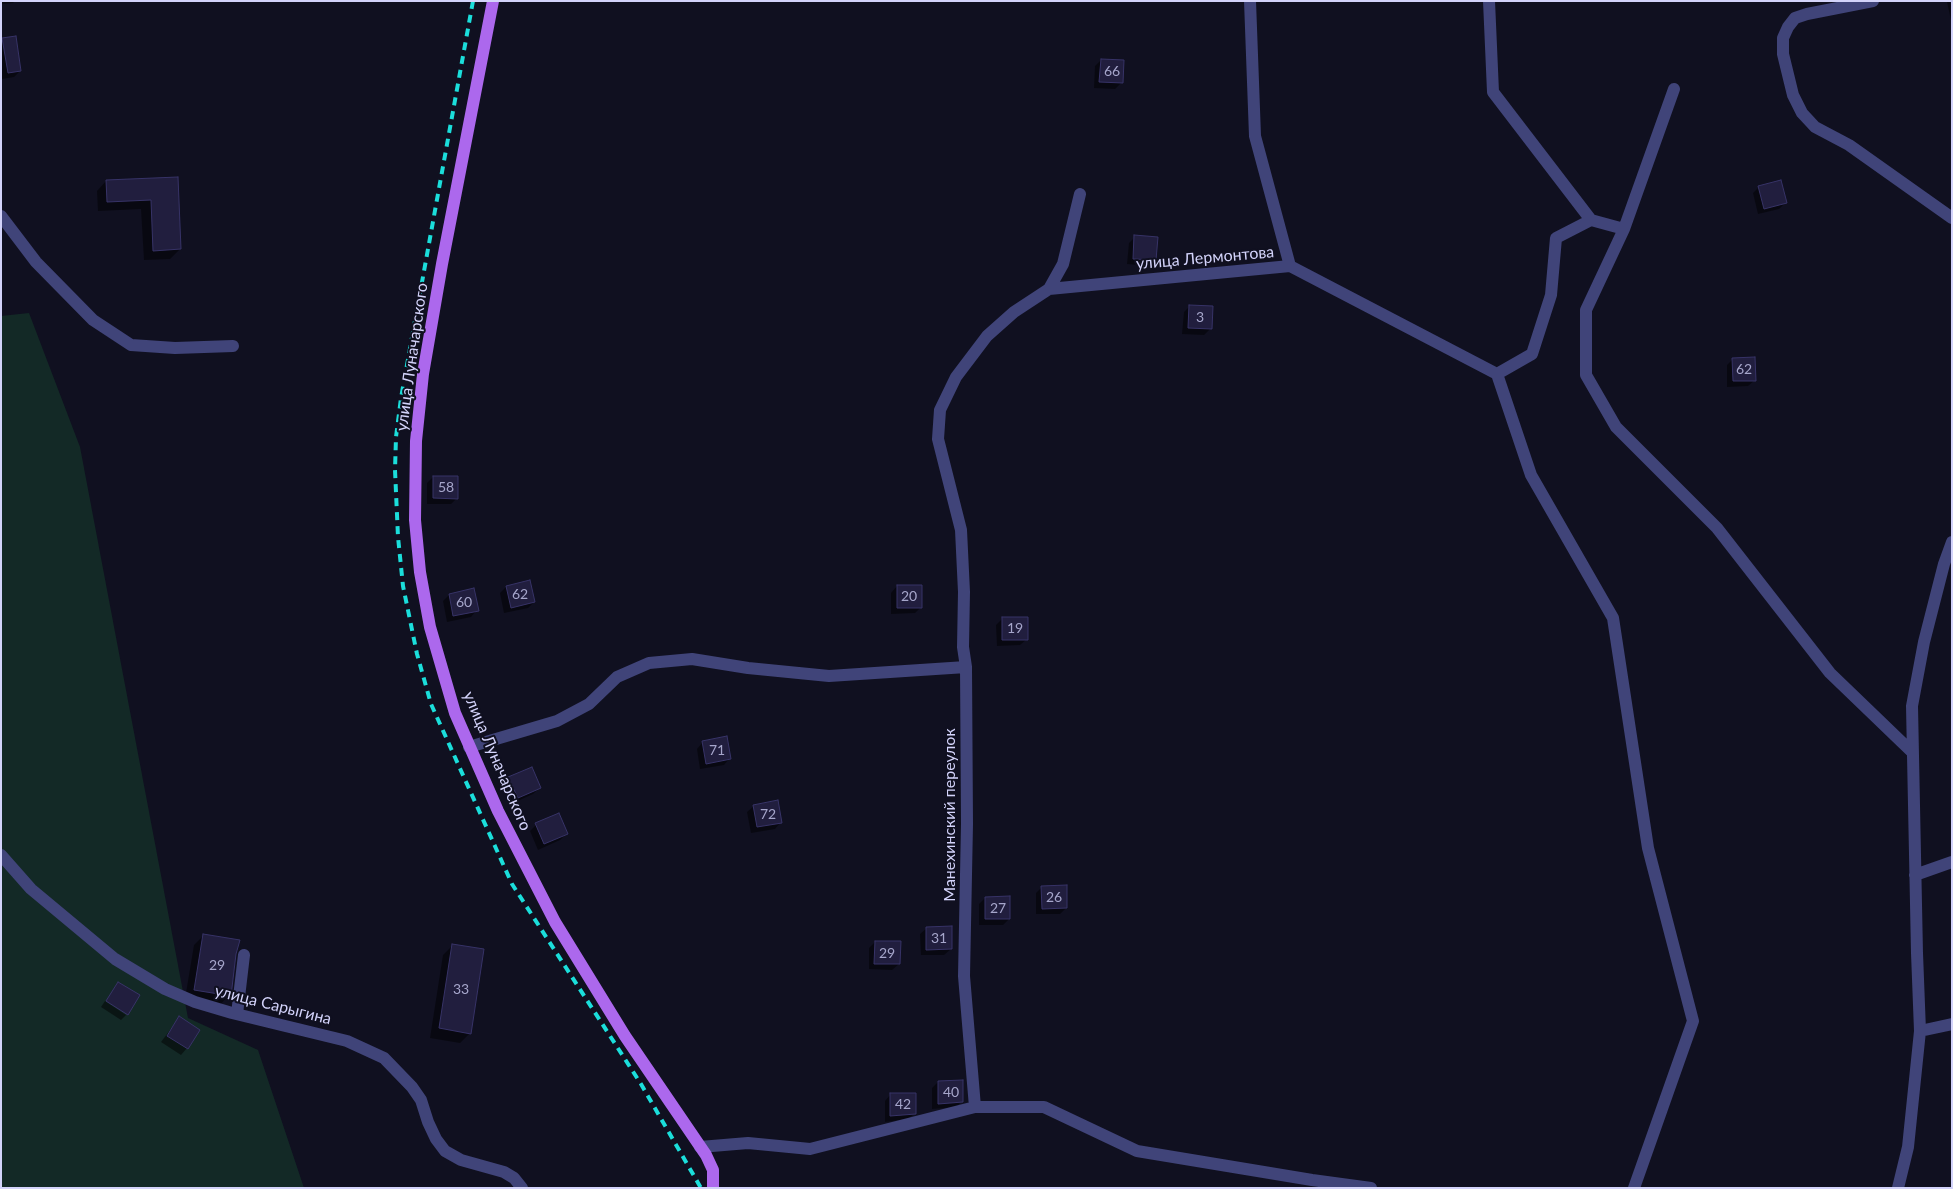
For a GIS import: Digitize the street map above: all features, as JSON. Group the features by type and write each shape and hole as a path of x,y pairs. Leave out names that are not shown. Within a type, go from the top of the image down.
{"main road":[{"name":"улица Луначарского","path":"493,1 440,274 423,374 416,441 415,520 420,572 430,627 455,713 498,812 556,922 625,1036 713,1170 714,1188"}],"street":[{"name":"улица Лермонтова","path":"1048,289 1290,266 1255,136 1250,1"},
{"path":"1489,1 1493,92 1591,220 1624,229"},
{"path":"1872,1 1795,18 1783,38 1783,54 1793,96 1802,113 1815,127 1850,145 1952,218"},
{"path":"1674,89 1624,229 1586,310 1586,375 1616,427 1717,528 1830,673 1912,751"},
{"path":"1048,289 1063,264 1080,194"},
{"path":"1,216 36,262 93,320 131,345 175,348 233,346"},
{"path":"1497,374 1532,354 1551,295 1556,238 1591,220"},
{"path":"1290,266 1497,374 1531,475 1612,618 1648,848 1694,1021 1634,1188"},
{"name":"Манехинский переулок","path":"976,1107 964,976 967,824 966,667 963,647 964,592 961,530 938,440 940,410 956,377 987,336 1014,312 1048,289"},
{"path":"1898,1188 1908,1147 1920,1031 1912,706 1924,642 1944,564 1952,542"},
{"path":"469,746 557,721 589,704 617,677 649,663 692,659 748,668 829,676 966,667"},
{"name":"улица Сарыгина","path":"1,855 32,888 115,959 165,989 195,1002 347,1041 384,1058 412,1087 421,1100 428,1122 436,1139 445,1151 461,1160 504,1172 514,1178 522,1188"},
{"path":"1915,875 1952,862"},
{"path":"237,1014 244,955"},
{"path":"1920,1031 1952,1024"},
{"path":"700,1148 748,1143 810,1149 976,1107 1044,1107 1137,1151 1302,1179 1371,1188"}],"green space":[{"path":"29,313 80,447 188,1018 258,1050 304,1188 1,1188 1,316"}],"building":[{"path":"16,36 21,71 8,73 2,38"},
{"path":"1101,59 1124,60 1123,83 1099,82"},
{"path":"178,177 181,249 153,251 151,200 107,202 106,180"},
{"path":"1781,180 1787,203 1764,209 1758,186"},
{"path":"1134,235 1158,237 1156,260 1133,259"},
{"path":"1189,305 1213,306 1212,329 1188,328"},
{"path":"1755,357 1756,381 1733,381 1732,358"},
{"path":"433,476 458,476 458,499 433,498"},
{"path":"530,580 535,602 511,608 506,586"},
{"path":"897,585 922,585 922,608 897,608"},
{"path":"474,588 479,611 453,616 449,594"},
{"path":"1002,617 1028,617 1028,640 1002,640"},
{"path":"727,736 731,759 706,764 702,741"},
{"path":"532,767 541,788 518,798 508,777"},
{"path":"778,800 782,823 757,827 753,805"},
{"path":"559,813 568,834 544,844 535,823"},
{"path":"1067,885 1067,908 1042,909 1041,886"},
{"path":"1010,896 1010,919 985,919 985,897"},
{"path":"952,926 952,949 926,950 926,927"},
{"path":"203,934 240,940 236,954 231,996 194,990"},
{"path":"875,941 901,941 900,964 874,964"},
{"path":"452,944 484,949 471,1034 439,1028"},
{"path":"118,982 140,995 128,1015 106,1001"},
{"path":"179,1016 200,1030 188,1049 167,1036"},
{"path":"963,1080 963,1102 938,1104 938,1081"},
{"path":"890,1093 916,1093 916,1114 890,1116"}],"railway":[{"path":"473,1 401,398 396,437 395,470 398,537 403,586 417,654 431,704 512,884 641,1084 701,1188"}]}
